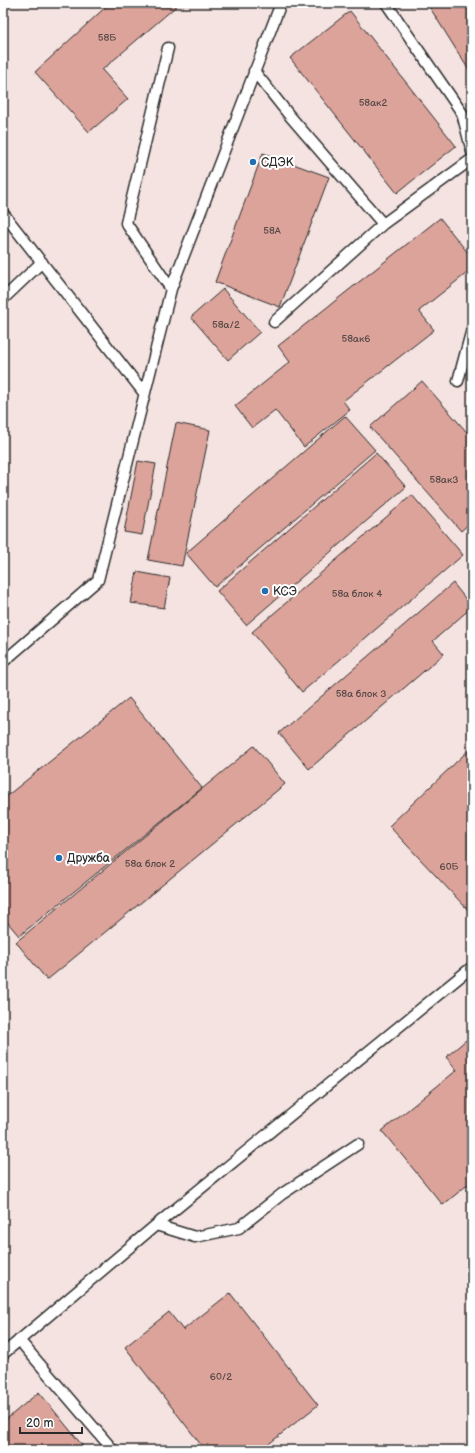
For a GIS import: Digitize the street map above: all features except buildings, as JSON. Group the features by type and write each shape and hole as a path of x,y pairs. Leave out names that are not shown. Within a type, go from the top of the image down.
{"lane":[{"path":"3,662 98,580 171,289 281,3"},
{"path":"386,3 462,113 472,152"},
{"path":"168,48 126,223 171,289"},
{"path":"254,70 289,115 383,224"},
{"path":"274,322 383,224 472,159"},
{"path":"3,213 144,393"},
{"path":"3,299 42,262"},
{"path":"458,380 472,329"},
{"path":"3,1354 156,1225 472,967"},
{"path":"156,1225 195,1237 239,1228 282,1194 358,1144"},
{"path":"20,1340 113,1450"}],"place":[{"name":"СДЭК","path":"253,162"},
{"name":"КСЭ","path":"265,591"},
{"name":"Дружба","path":"59,858"}]}
